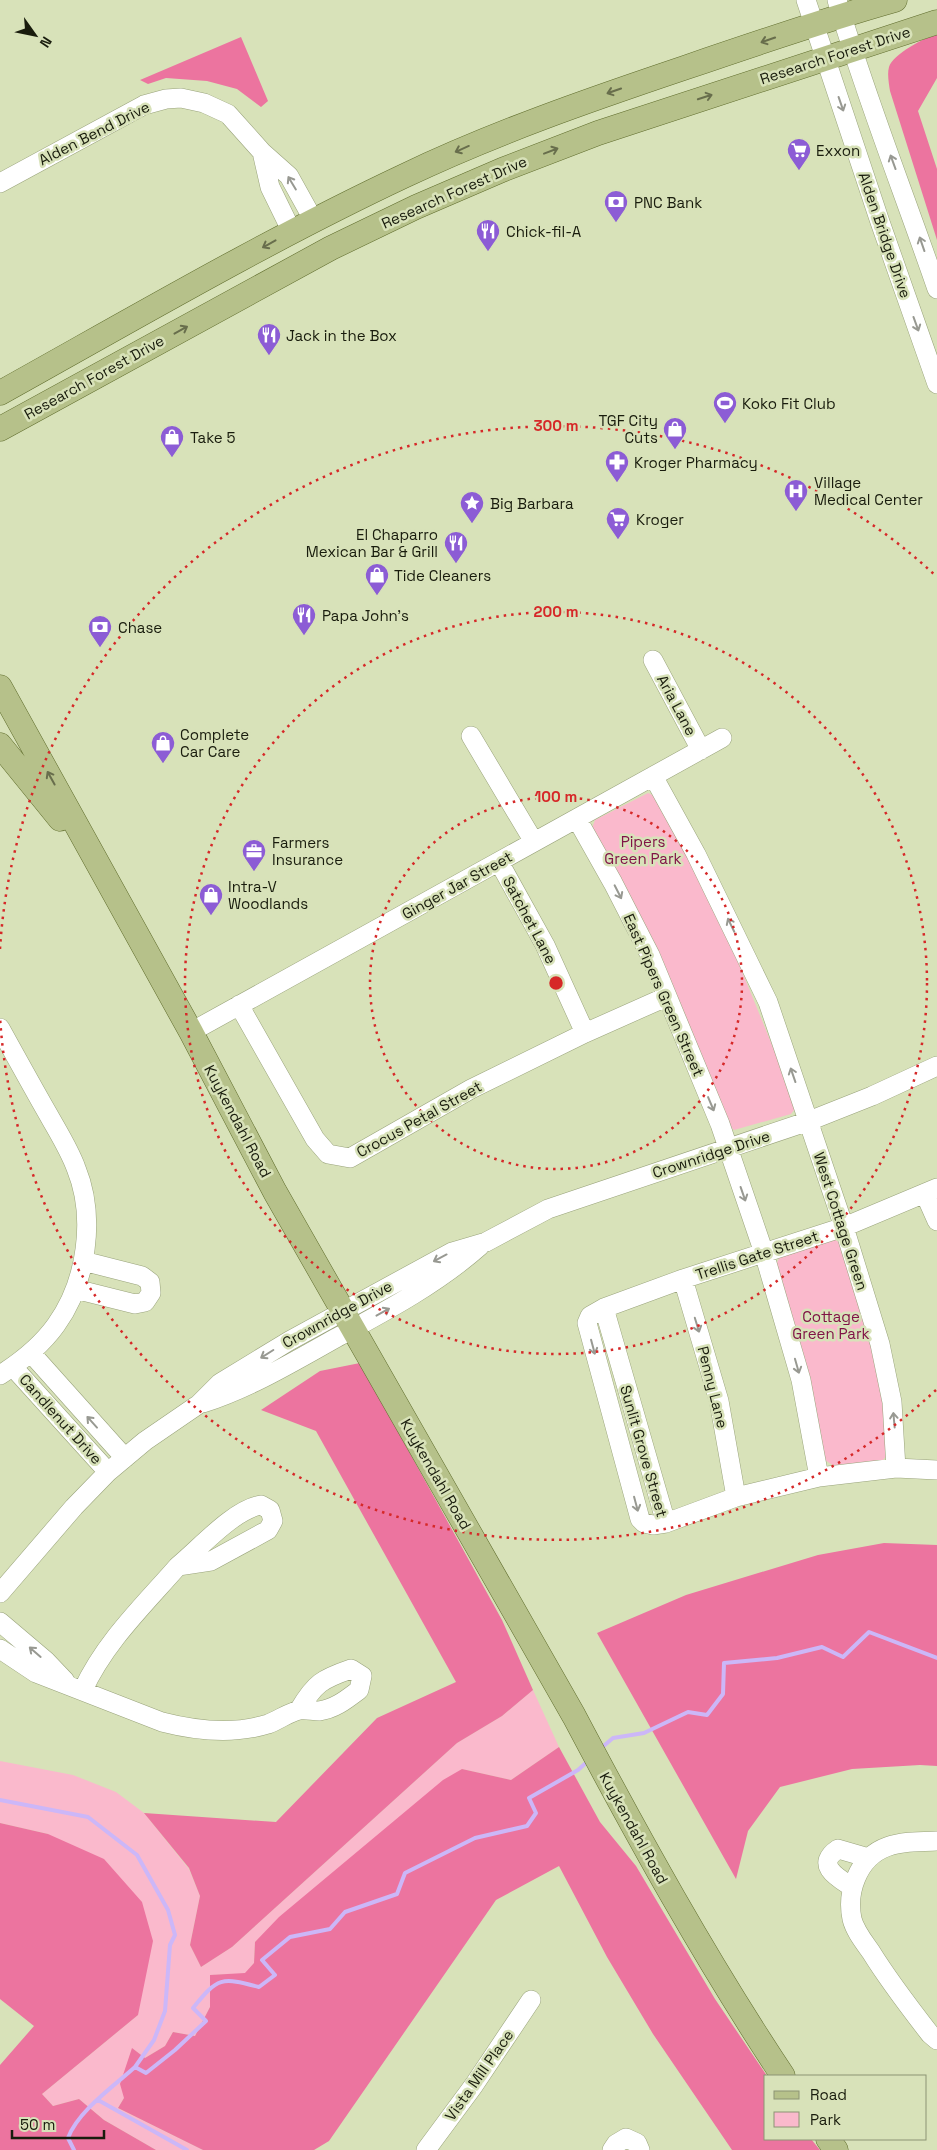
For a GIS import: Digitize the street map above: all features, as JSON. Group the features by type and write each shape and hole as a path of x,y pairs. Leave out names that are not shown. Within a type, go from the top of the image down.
{"main road":[{"name":"Research Forest Drive","path":"0,393 292,232 382,187 488,138 588,100 814,24 840,8 895,0"},
{"name":"Research Forest Drive","path":"0,429 306,262 416,207 502,170 598,133 937,22"},
{"path":"306,262 323,232 369,203 382,187"},
{"path":"243,296 258,276 293,255 304,245 314,221"},
{"name":"Kuykendahl Road","path":"0,687 191,1032 275,1192 347,1320 574,1716 617,1798 738,2008 782,2075"},
{"name":"Kuykendahl Road","path":"0,745 100,866"}],"street":[{"name":"Alden Bridge Drive","path":"806,0 937,384"},
{"name":"Alden Bridge Drive","path":"840,8 852,49 937,290"},
{"name":"Alden Bend Drive","path":"0,183 144,105 166,99 181,98 204,103 228,114 262,152 289,176 314,221"},
{"name":"Alden Bend Drive","path":"262,152 270,187 292,232"},
{"name":"Aria Lane","path":"653,660 701,750"},
{"path":"471,736 534,842"},
{"name":"Ginger Jar Street","path":"191,1032 722,738"},
{"name":"West Cottage Green","path":"653,776 696,854 768,1002 844,1227 887,1374 895,1433 896,1468"},
{"name":"East Pipers Green Street","path":"577,819 613,882 650,955 720,1124 764,1253 801,1380 819,1477"},
{"name":"Satchet Lane","path":"499,862 545,945 585,1033"},
{"name":"Crocus Petal Street","path":"239,1005 315,1139 328,1154 350,1158 471,1089 585,1033 666,997"},
{"path":"0,1028 67,1148 77,1170 85,1207 86,1228 83,1261 75,1289 57,1323 31,1353 7,1371"},
{"name":"Crownridge Drive","path":"0,1593 74,1507 108,1472 125,1458 170,1423 199,1404 230,1394 347,1320 408,1298 460,1264 486,1242 548,1209 809,1121 872,1096 937,1066"},
{"path":"931,1191 937,1220"},
{"name":"Trellis Gate Street","path":"604,1308 683,1278 844,1227 931,1191"},
{"path":"75,1289 135,1304 145,1302 151,1293 150,1282 142,1276 83,1261"},
{"name":"Penny Lane","path":"683,1278 719,1401 736,1497"},
{"name":"Sunlit Grove Street","path":"604,1308 590,1316 587,1323 640,1518 644,1523 653,1525 666,1523 736,1497"},
{"name":"Candlenut Drive","path":"31,1353 125,1458"},
{"name":"Candlenut Drive","path":"7,1371 108,1472"},
{"path":"736,1497 819,1477 896,1468 937,1470"},
{"path":"75,1687 93,1667 107,1647 178,1566"},
{"path":"0,1622 75,1687"},
{"path":"0,1649 36,1673 162,1722 198,1730 251,1728 268,1724 299,1710"},
{"path":"937,1841 893,1844 880,1849 859,1870 850,1894 852,1920 859,1934 902,1997 930,2034 937,2040"},
{"path":"852,1887 834,1876 830,1871 828,1864 830,1858 838,1849 869,1858"},
{"name":"Vista Mill Place","path":"426,2150 474,2085 531,2000"},
{"path":"612,2150 616,2144 626,2138 637,2144 640,2150"}],"green space":[{"name":"Pipers Green Park","path":"648,793 657,797 723,925 797,1106 791,1114 734,1130 727,1124 591,831 595,820"},
{"name":"Cottage Green Park","path":"831,1237 846,1247 879,1363 889,1453 882,1461 834,1466 822,1458 775,1267 781,1254"},
{"path":"533,1690 559,1747 511,1780 462,1769 255,1942 254,1963 245,1974 210,1975 210,2007 195,2036 173,2032 165,2046 145,2058 133,2049 124,2098 118,2108 203,2150 156,2150 104,2120 79,2099 53,2106 42,2094 138,2015 48,1834 0,1823 0,1761 73,1775 116,1792 144,1813 189,1869 200,1896 190,1945 201,1967 232,1947 457,1743 502,1716"}],"shaded area":[{"path":"937,34 937,78 918,111 937,169 937,240 890,91 888,73 889,67 896,57 917,43"},
{"path":"241,37 268,101 261,107 237,89 207,81 166,78 148,84 140,80"},
{"path":"360,1363 502,1620 533,1690 502,1716 457,1743 232,1947 201,1967 190,1945 200,1896 189,1868 144,1813 276,1822 377,1718 456,1682 316,1431 261,1410 320,1371"},
{"path":"884,1543 937,1545 937,1766 920,1765 852,1769 780,1787 748,1831 736,1879 597,1633 686,1595 818,1555"},
{"path":"559,1747 600,1822 636,1866 715,1999 766,2075 764,2075 764,2140 812,2140 820,2150 732,2150 653,2034 607,1957 559,1866 496,1900 329,2141 314,2150 203,2150 118,2108 124,2098 120,2084 132,2048 145,2058 165,2046 173,2032 195,2036 210,2007 210,1975 245,1973 254,1963 255,1942 279,1917 443,1780 462,1769 511,1780"},
{"path":"0,1823 48,1834 104,1859 142,1902 153,1941 138,2015 42,2094 53,2106 79,2099 104,2120 156,2150 0,2150 0,2065 34,2026 0,1999"}],"waterway":[{"path":"600,1749 613,1738 644,1733 688,1712 707,1715 723,1694 724,1663 777,1658 822,1647 843,1657 869,1632 937,1658"},
{"path":"74,2150 68,2138 80,2118 97,2100 135,2067 146,2073 175,2050 206,2021 193,2008 215,1985 228,1981 259,1987 275,1975 262,1960 290,1937 330,1929 345,1912 397,1894 405,1873 475,1838 527,1826 536,1813 529,1798 578,1770 588,1761"},
{"path":"0,1800 88,1817 137,1855 168,1910 175,1935 170,1945 165,2011 154,2040 135,2067"},
{"path":"98,2100 187,2150"}],"place":[{"name":"Exxon","path":"799,171"},
{"name":"PNC Bank","path":"616,223"},
{"name":"Chick-fil-A","path":"488,252"},
{"name":"Jack in the Box","path":"269,356"},
{"name":"Koko Fit Club","path":"725,424"},
{"name":"TGF City Cuts","path":"675,450"},
{"name":"Take 5","path":"172,458"},
{"name":"Kroger Pharmacy","path":"617,483"},
{"name":"Village Medical Center","path":"796,512"},
{"name":"Big Barbara","path":"472,524"},
{"name":"Kroger","path":"618,540"},
{"name":"El Chaparro Mexican Bar & Grill","path":"456,564"},
{"name":"Tide Cleaners","path":"377,596"},
{"name":"Papa John's","path":"304,636"},
{"name":"Chase","path":"100,648"},
{"name":"Complete Car Care","path":"163,764"},
{"name":"Farmers Insurance","path":"254,872"},
{"name":"Intra-V Woodlands","path":"211,916"}]}
